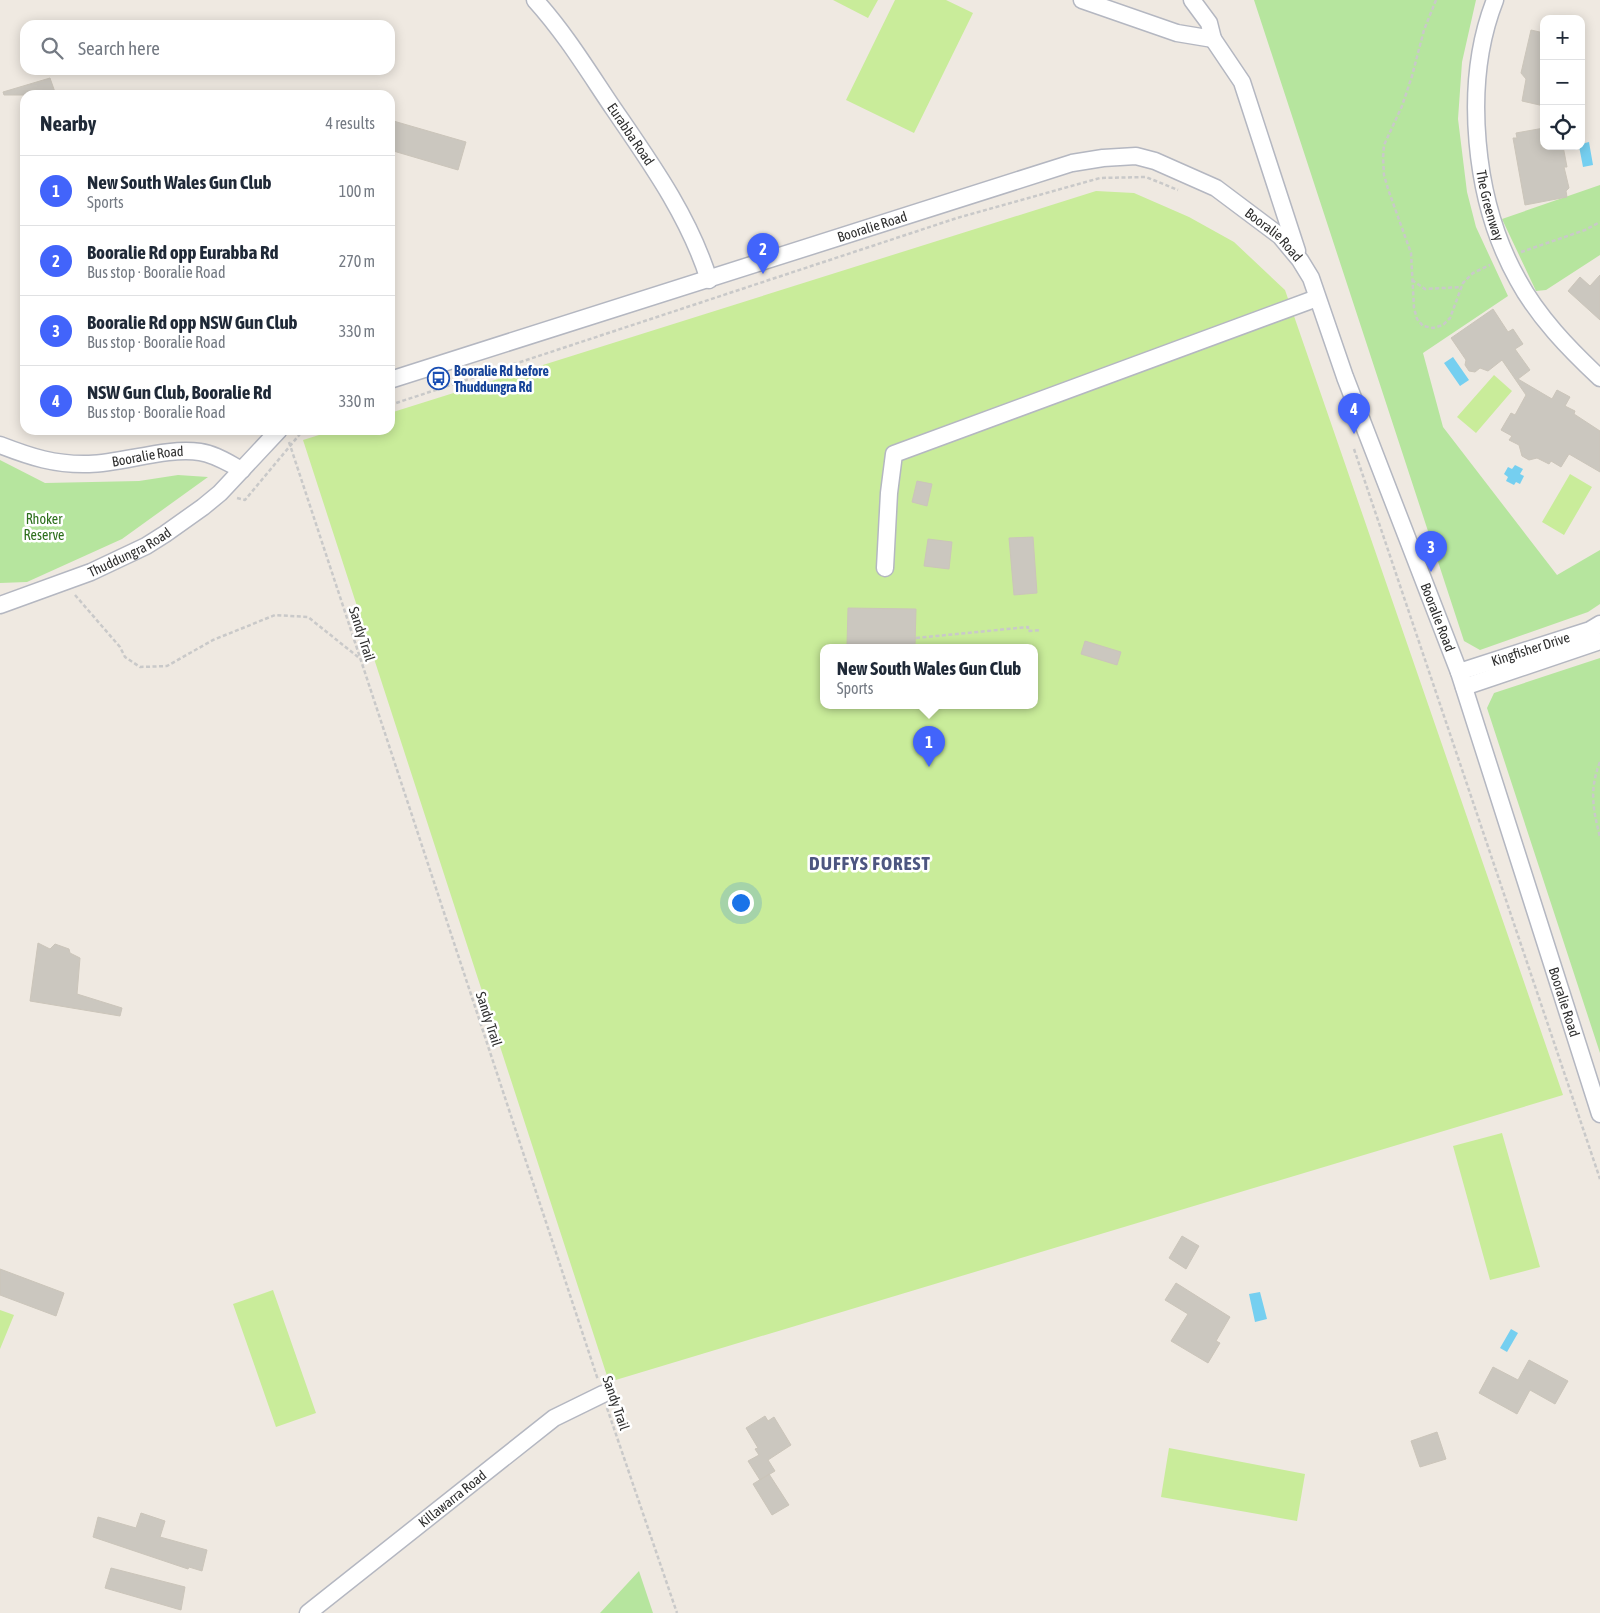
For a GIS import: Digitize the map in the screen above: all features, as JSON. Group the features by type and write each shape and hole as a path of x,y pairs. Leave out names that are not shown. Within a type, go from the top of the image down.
{"street":[{"name":"Eurabba Road","path":"536,0 556,23 660,178 685,221 701,256 709,280"},
{"path":"1082,0 1177,33 1213,39"},
{"path":"1192,0 1209,23 1213,39 1242,82 1300,260"},
{"name":"The Greenway","path":"1495,0 1482,46 1476,115 1478,147 1484,186 1493,221 1518,280 1549,325 1600,378"},
{"name":"Booralie Road","path":"395,378 1072,163 1103,158 1136,156 1155,161 1216,188 1280,236 1300,260 1311,278 1345,377 1461,679 1600,1114"},
{"path":"886,568 889,493 894,454 1317,298"},
{"path":"242,470 282,435"},
{"name":"Booralie Road","path":"0,445 35,459 65,464 106,463 169,453 198,452 210,454 242,470"},
{"name":"Thuddungra Road","path":"0,605 64,583 146,546 203,507 242,470"},
{"name":"Kingfisher Drive","path":"1461,679 1590,630 1600,624"},
{"name":"Kingfisher Drive","path":"1461,679 1600,641"},
{"name":"Killawarra Road","path":"308,1613 554,1418 603,1394"}],"path":[{"path":"1436,0 1424,30 1402,106 1384,145 1383,158 1384,174 1388,189 1411,253 1414,308 1417,320 1424,326 1433,328 1443,325 1450,318 1462,286 1473,273 1490,265"},
{"path":"395,403 948,221 1100,178 1146,178 1179,190"},
{"path":"1521,252 1585,230 1600,222"},
{"path":"1412,280 1425,289 1462,286"},
{"name":"Sandy Trail","path":"283,435 360,658 677,1613"},
{"path":"1353,444 1600,1179"},
{"path":"64,583 120,647 125,657 140,667 167,666 213,640 275,615 308,617 360,658"},
{"path":"916,638 1028,627 1028,631 1041,630"},
{"path":"1600,762 1595,775 1592,797 1600,837"}],"green space":[{"path":"833,0 878,0 868,18"},
{"path":"895,0 946,0 973,13 914,133 846,100"},
{"path":"1254,0 1476,0 1462,62 1458,119 1467,192 1476,227 1508,296 1423,353 1443,427 1557,575 1600,550 1600,604 1588,612 1480,650 1464,641"},
{"path":"1600,185 1600,255 1546,290 1536,291 1502,219"},
{"path":"1096,191 1134,193 1189,217 1234,242 1285,290 1563,1095 609,1382 303,440 319,435 395,435 395,411"},
{"path":"1494,375 1512,391 1476,433 1457,417"},
{"name":"Rhoker Reserve","path":"0,460 45,483 139,481 178,475 208,477 122,539 27,582 0,583"},
{"path":"1570,474 1592,487 1564,535 1542,522"},
{"path":"1600,658 1600,1053 1487,708 1494,693"},
{"path":"1502,1133 1540,1267 1490,1280 1453,1146"},
{"path":"273,1290 316,1413 276,1427 233,1304"},
{"path":"0,1310 14,1315 0,1349"},
{"path":"1169,1448 1305,1474 1297,1521 1161,1497"},
{"path":"639,1571 653,1613 600,1613"}],"water":[{"path":"1589,142 1593,165 1583,167 1580,150 1585,150 1585,143"},
{"path":"1453,357 1469,380 1460,386 1444,363"},
{"path":"1515,465 1523,469 1520,474 1524,476 1520,484 1516,482 1514,485 1506,481 1508,477 1504,474 1508,467 1512,469"},
{"path":"1260,1292 1267,1319 1255,1322 1249,1294"},
{"path":"1511,1329 1518,1333 1507,1352 1500,1348"}],"building":[{"path":"1531,30 1540,32 1540,105 1522,101 1526,79 1521,73"},
{"path":"50,78 54,90 20,90 20,95 4,95 3,92"},
{"path":"395,121 466,142 458,170 395,151"},
{"path":"1540,129 1540,150 1564,150 1567,167 1564,167 1569,188 1566,191 1567,197 1525,205 1513,138 1517,138 1516,133"},
{"path":"1600,275 1600,320 1568,291 1580,277 1590,286"},
{"path":"1493,309 1508,332 1513,329 1523,344 1515,349 1530,370 1518,379 1552,399 1557,390 1570,397 1565,406 1575,411 1574,414 1600,431 1600,472 1569,454 1561,467 1551,461 1549,464 1537,458 1529,460 1522,456 1519,445 1509,440 1512,436 1501,430 1511,413 1515,415 1526,395 1502,360 1488,371 1480,368 1475,372 1469,371 1465,365 1466,360 1451,338"},
{"path":"917,481 932,484 927,506 912,502"},
{"path":"1033,537 1037,593 1014,595 1009,538"},
{"path":"928,539 952,542 949,569 924,566"},
{"path":"848,608 916,609 915,644 847,644"},
{"path":"1085,641 1121,652 1117,665 1081,654"},
{"path":"38,943 50,949 55,944 69,949 70,953 80,958 77,994 122,1008 120,1016 30,1001"},
{"path":"1182,1236 1199,1246 1186,1269 1169,1258"},
{"path":"0,1269 64,1293 56,1316 0,1295"},
{"path":"1176,1283 1230,1317 1216,1341 1220,1343 1208,1363 1171,1341 1188,1314 1165,1300"},
{"path":"1529,1360 1568,1381 1555,1404 1530,1390 1517,1414 1479,1393 1493,1367 1518,1380"},
{"path":"765,1416 768,1421 774,1417 791,1445 768,1460 775,1471 760,1480 748,1461 759,1455 755,1449 758,1448 746,1428"},
{"path":"1437,1432 1446,1459 1420,1467 1411,1441"},
{"path":"769,1474 789,1505 772,1515 753,1484"},
{"path":"141,1513 165,1521 160,1537 207,1550 202,1571 189,1567 188,1569 93,1537 98,1517 136,1528"},
{"path":"111,1568 185,1587 181,1610 105,1588"}],"place":[{"name":"Booralie Rd opp Eurabba Rd","path":"763,274"},
{"name":"Booralie Rd before Thuddungra Rd","path":"438,379"},
{"name":"NSW Gun Club, Booralie Rd","path":"1354,434"},
{"name":"Booralie Rd opp NSW Gun Club","path":"1431,572"},
{"name":"New South Wales Gun Club","path":"929,767"}],"district":[{"name":"DUFFYS FOREST","path":"870,863"}]}
